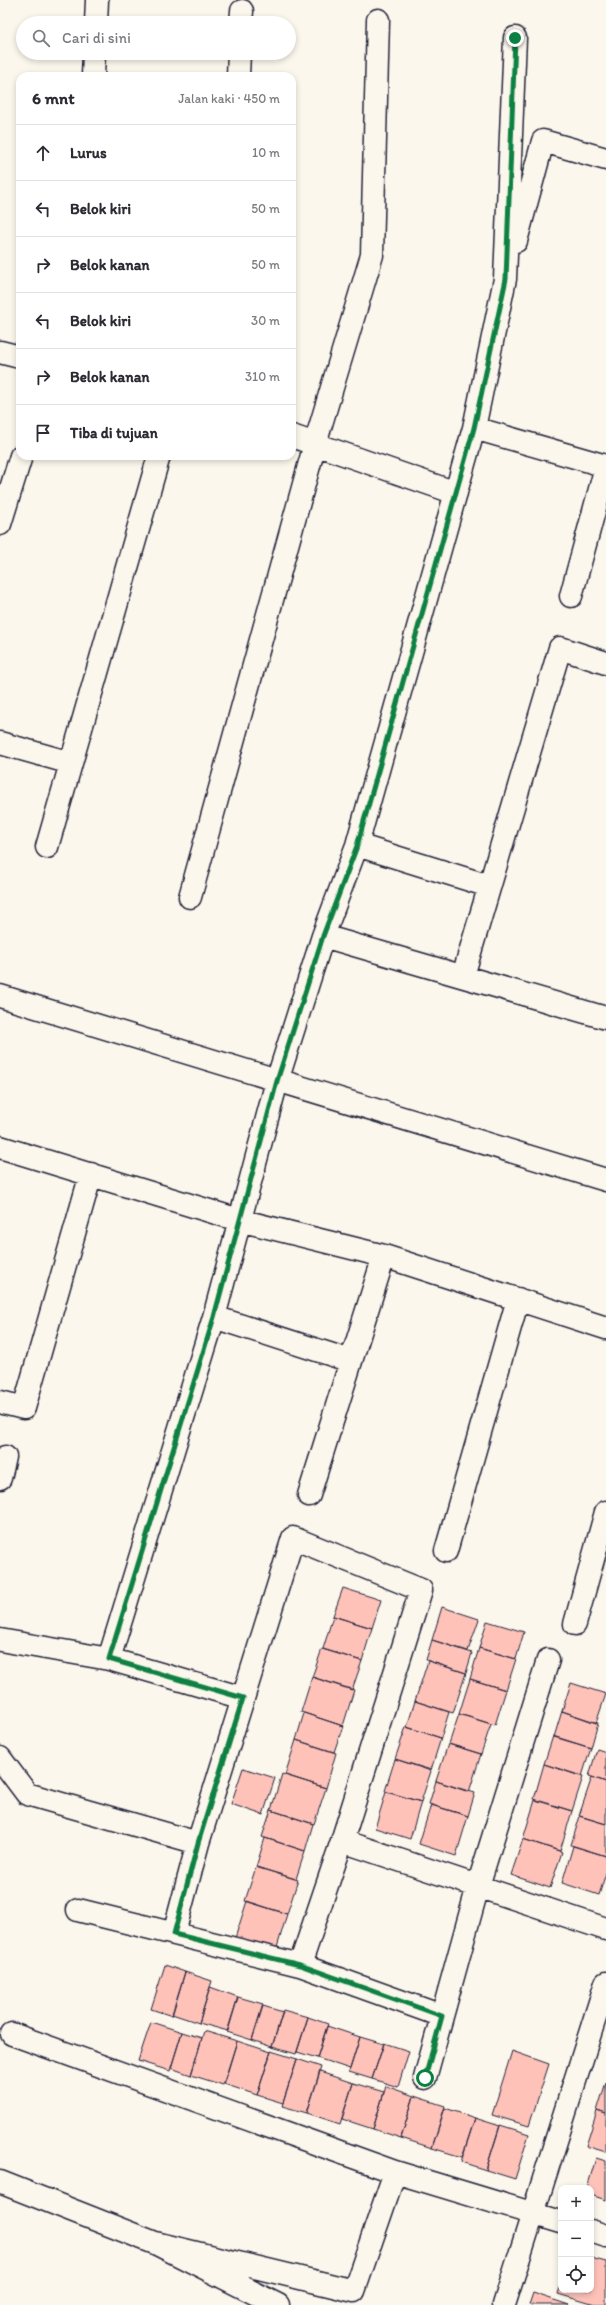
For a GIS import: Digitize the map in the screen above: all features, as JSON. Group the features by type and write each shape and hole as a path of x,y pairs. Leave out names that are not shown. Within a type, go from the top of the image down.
{"street":[{"path":"96,16 97,0"},
{"path":"190,897 315,444 372,255 378,20"},
{"path":"506,279 515,38"},
{"path":"93,72 94,60"},
{"path":"238,72 239,60"},
{"path":"109,1659 214,1317 277,1081 323,936 357,846 474,428 506,279 543,141 606,159"},
{"path":"0,352 16,356"},
{"path":"474,428 606,466 571,596"},
{"path":"296,437 456,493"},
{"path":"0,524 20,460"},
{"path":"47,847 159,460"},
{"path":"463,976 560,648 606,662"},
{"path":"0,743 71,763"},
{"path":"357,846 489,886"},
{"path":"323,936 605,1016"},
{"path":"0,996 606,1180"},
{"path":"0,1147 239,1220 384,1256 606,1328"},
{"path":"0,1402 24,1408 91,1174"},
{"path":"309,1495 384,1256"},
{"path":"446,1551 518,1299"},
{"path":"214,1317 351,1361"},
{"path":"575,1624 606,1512"},
{"path":"174,1934 198,1843 293,1538 421,1590 342,1841 300,1965"},
{"path":"0,1640 109,1659 243,1698"},
{"path":"425,2078 478,1886 548,1660"},
{"path":"0,1758 26,1794 198,1843"},
{"path":"342,1841 606,1929"},
{"path":"78,1910 300,1965 442,2016"},
{"path":"504,2305 606,1983"},
{"path":"12,2034 395,2172 558,2221"},
{"path":"0,2182 155,2242 352,2298 395,2172"},
{"path":"594,2232 606,2236"},
{"path":"155,2242 278,2305"}],"building":[{"path":"343,1588 381,1600 372,1628 333,1616"},
{"path":"442,1607 479,1619 468,1651 432,1640"},
{"path":"333,1616 372,1628 362,1661 323,1649"},
{"path":"487,1621 524,1632 516,1659 479,1648"},
{"path":"432,1640 472,1653 466,1673 426,1660"},
{"path":"479,1648 516,1659 506,1690 470,1679"},
{"path":"322,1649 362,1661 352,1690 312,1677"},
{"path":"428,1661 466,1673 453,1713 415,1701"},
{"path":"312,1677 354,1690 343,1726 301,1712"},
{"path":"470,1679 506,1690 495,1725 459,1714"},
{"path":"571,1683 606,1694 596,1723 562,1711"},
{"path":"415,1701 449,1712 441,1738 407,1727"},
{"path":"562,1711 598,1723 591,1748 554,1737"},
{"path":"304,1713 343,1726 334,1752 296,1740"},
{"path":"459,1714 491,1724 481,1754 449,1744"},
{"path":"406,1727 441,1738 431,1770 395,1759"},
{"path":"553,1736 591,1748 582,1776 544,1764"},
{"path":"296,1740 336,1753 326,1788 285,1775"},
{"path":"448,1744 481,1754 469,1792 436,1781"},
{"path":"597,1749 606,1752 606,1782 589,1776"},
{"path":"395,1759 431,1771 421,1802 385,1791"},
{"path":"544,1764 583,1777 572,1811 534,1799"},
{"path":"243,1768 275,1778 263,1815 231,1804"},
{"path":"282,1774 326,1788 314,1824 271,1810"},
{"path":"592,1777 606,1782 606,1824 579,1816"},
{"path":"436,1781 475,1793 468,1816 429,1804"},
{"path":"386,1792 421,1802 410,1839 375,1828"},
{"path":"535,1800 572,1811 560,1851 523,1839"},
{"path":"431,1805 468,1816 456,1856 419,1844"},
{"path":"271,1810 313,1824 305,1851 262,1837"},
{"path":"580,1816 606,1824 606,1856 571,1845"},
{"path":"265,1838 305,1851 296,1879 256,1867"},
{"path":"523,1839 562,1852 550,1888 511,1875"},
{"path":"573,1846 606,1856 606,1873 599,1895 562,1883"},
{"path":"256,1867 298,1880 287,1914 245,1901"},
{"path":"247,1901 287,1914 276,1951 235,1938"},
{"path":"165,1965 185,1972 172,2016 151,2009"},
{"path":"185,1972 212,1981 199,2023 172,2014"},
{"path":"210,1987 238,1997 228,2031 199,2023"},
{"path":"238,1997 263,2004 252,2040 227,2032"},
{"path":"263,2006 283,2012 272,2047 252,2040"},
{"path":"283,2010 308,2017 296,2054 272,2047"},
{"path":"308,2017 328,2024 317,2058 297,2052"},
{"path":"151,2022 182,2032 170,2071 138,2061"},
{"path":"327,2026 360,2037 350,2069 317,2058"},
{"path":"204,2031 237,2041 223,2085 191,2075"},
{"path":"182,2032 202,2038 191,2075 171,2068"},
{"path":"360,2037 384,2044 372,2079 349,2072"},
{"path":"237,2041 271,2052 257,2095 224,2084"},
{"path":"384,2043 409,2051 398,2087 372,2079"},
{"path":"271,2051 297,2059 283,2103 257,2095"},
{"path":"512,2051 549,2064 529,2126 492,2115"},
{"path":"297,2059 321,2067 307,2113 282,2106"},
{"path":"320,2072 353,2083 340,2124 307,2113"},
{"path":"606,2082 606,2114 597,2111"},
{"path":"353,2083 384,2092 373,2129 342,2119"},
{"path":"386,2086 414,2096 401,2138 373,2129"},
{"path":"414,2096 445,2106 432,2148 401,2138"},
{"path":"445,2108 475,2118 462,2157 432,2148"},
{"path":"597,2111 606,2114 606,2152 586,2146"},
{"path":"475,2118 500,2126 486,2170 461,2162"},
{"path":"500,2125 529,2134 515,2179 486,2170"},
{"path":"596,2158 606,2161 606,2200 594,2196 594,2185 588,2185"},
{"path":"594,2259 606,2262 606,2305 595,2305 558,2294 594,2293"},
{"path":"533,2293 569,2305 529,2305"}],"route":[{"path":"425,2078 442,2016 300,1965 174,1934 198,1843 243,1698 109,1659 214,1317 277,1081 323,936 357,846 474,428 506,279 515,38"}]}
